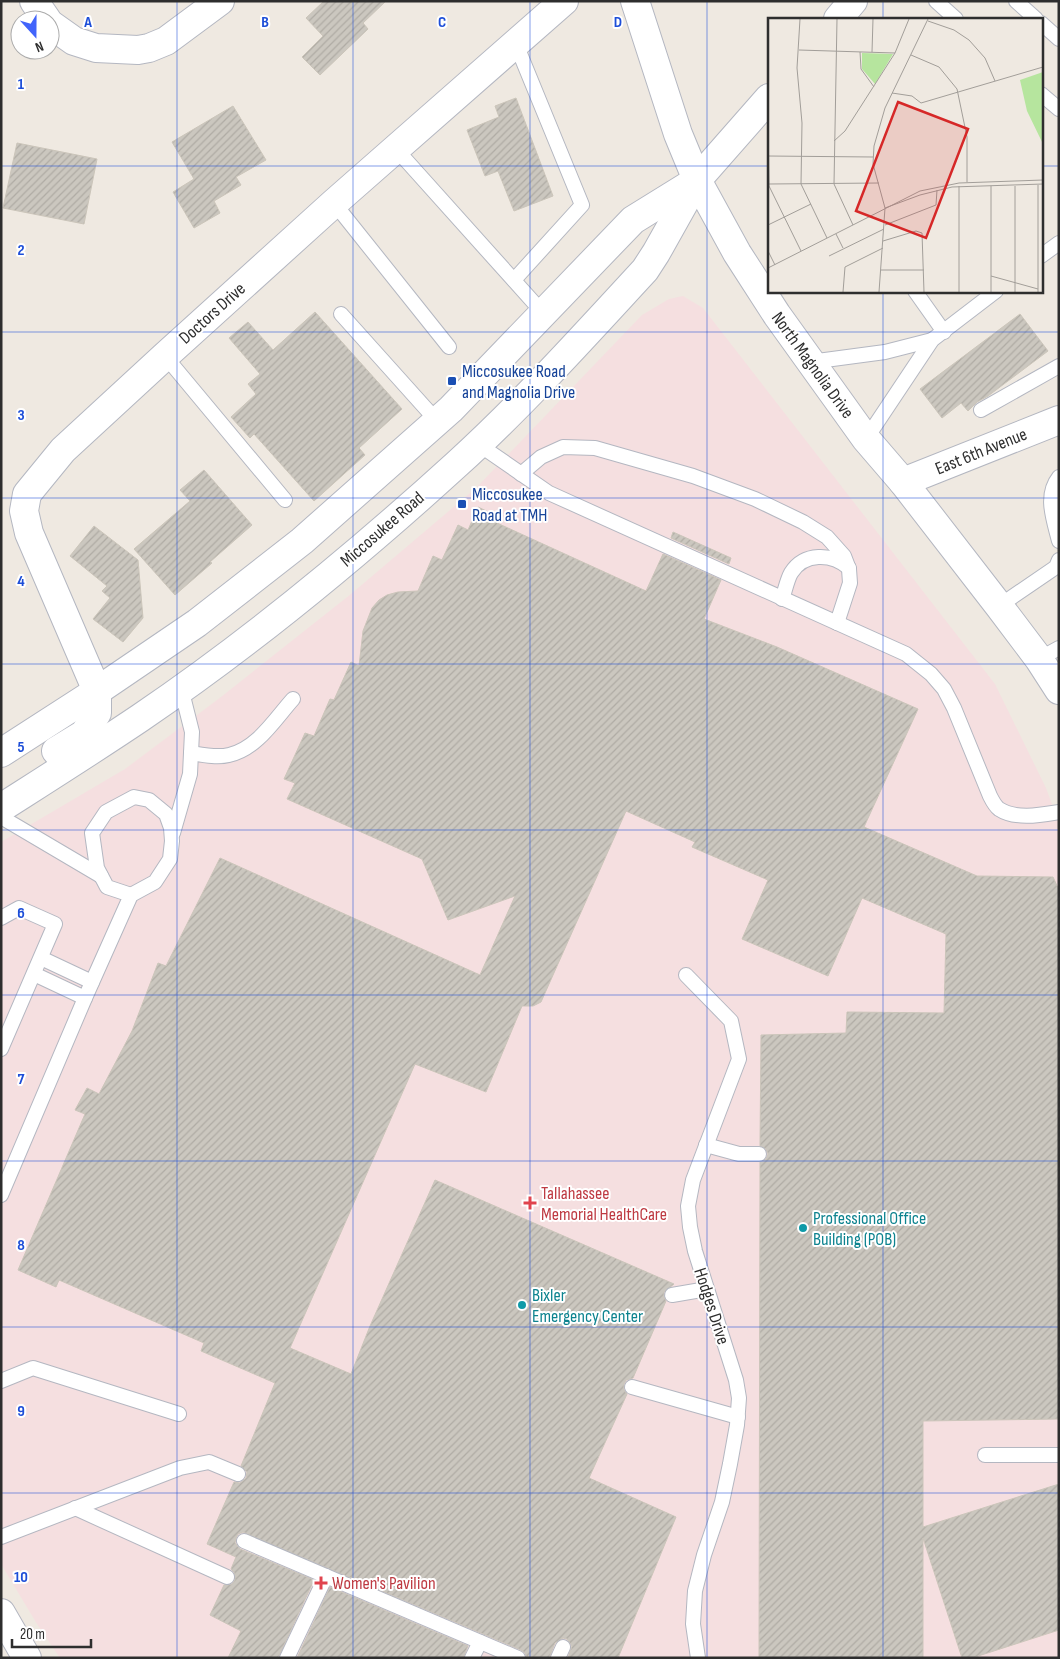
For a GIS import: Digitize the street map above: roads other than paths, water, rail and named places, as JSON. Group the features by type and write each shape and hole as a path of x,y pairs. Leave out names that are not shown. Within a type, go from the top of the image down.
{"street":[{"path":"60,31 74,41 96,48 138,50 149,48 166,41 220,1"},
{"name":"Doctors Drive","path":"97,691 29,533 24,511 27,494 63,450 164,356 334,203 564,1"},
{"name":"North Magnolia Drive","path":"636,1 678,134 697,180 737,253 810,362 866,439 903,482 999,606 1049,653 1059,690"},
{"path":"839,18 853,1"},
{"name":"Miccosukee Road","path":"1,808 140,718 314,588 458,463 561,361 645,270 697,180 768,99"},
{"name":"Miccosukee Road","path":"1,753 97,691 197,622 302,541 437,421 544,314 633,220 697,180"},
{"name":"East 6th Avenue","path":"903,482 1059,420"},
{"path":"1,785 84,734 96,713 97,691"},
{"path":"1,1613 27,1658"}],"lane":[{"path":"936,1 955,18"},
{"path":"1016,1 1035,18"},
{"path":"1042,24 1059,39"},
{"path":"514,280 582,205 516,44"},
{"path":"1042,95 1059,110"},
{"path":"396,148 544,314"},
{"path":"334,203 449,347"},
{"path":"1042,255 1059,243"},
{"path":"916,292 944,332"},
{"path":"810,362 885,352 932,340 995,292"},
{"path":"341,314 437,421"},
{"path":"866,439 932,340"},
{"path":"164,356 285,500"},
{"path":"981,410 1059,366"},
{"path":"478,444 549,493 906,654 931,674 944,689 954,708 990,796 998,808 1009,813 1024,816 1059,812"},
{"path":"522,474 540,457 563,447 595,448 693,476 755,499 803,522 827,537 844,556 850,569 850,583 837,623"},
{"path":"1059,476 1053,484 1050,503 1059,541"},
{"path":"782,599 791,574 800,563 820,556 842,562 850,569"},
{"path":"999,606 1056,567 1059,560"},
{"path":"1,1195 131,895 154,882 170,859 172,833 190,774 192,732 181,688"},
{"path":"190,753 227,756 254,744 293,699"},
{"path":"131,895 107,887 97,868 92,833 106,812 134,797 149,800 166,814 172,833"},
{"path":"1,818 101,876"},
{"path":"1,918 19,908 55,924 1,1049"},
{"path":"41,958 92,982"},
{"path":"34,974 85,998"},
{"name":"Hodges Drive","path":"686,975 730,1021 739,1060 693,1180 688,1206 695,1251 736,1380 739,1398 738,1417 722,1502 704,1555 695,1591 693,1624 698,1658"},
{"path":"706,1146 739,1154 759,1154"},
{"path":"672,1295 707,1288"},
{"path":"1,1381 33,1368 179,1414"},
{"path":"632,1387 738,1417"},
{"path":"985,1455 1059,1455"},
{"path":"1,1537 180,1468 209,1462 238,1474"},
{"path":"75,1508 227,1577"},
{"path":"244,1541 518,1658"},
{"path":"287,1658 326,1576"},
{"path":"472,1658 480,1642"}],"place":[{"name":"Miccosukee Road and Magnolia Drive","path":"452,381"},
{"name":"Miccosukee Road at TMH","path":"462,504"},
{"name":"Tallahassee Memorial HealthCare","path":"530,1203"},
{"name":"Professional Office Building (POB)","path":"803,1228"},
{"name":"Bixler Emergency Center","path":"522,1305"},
{"name":"Women's Pavilion","path":"321,1583"}]}
